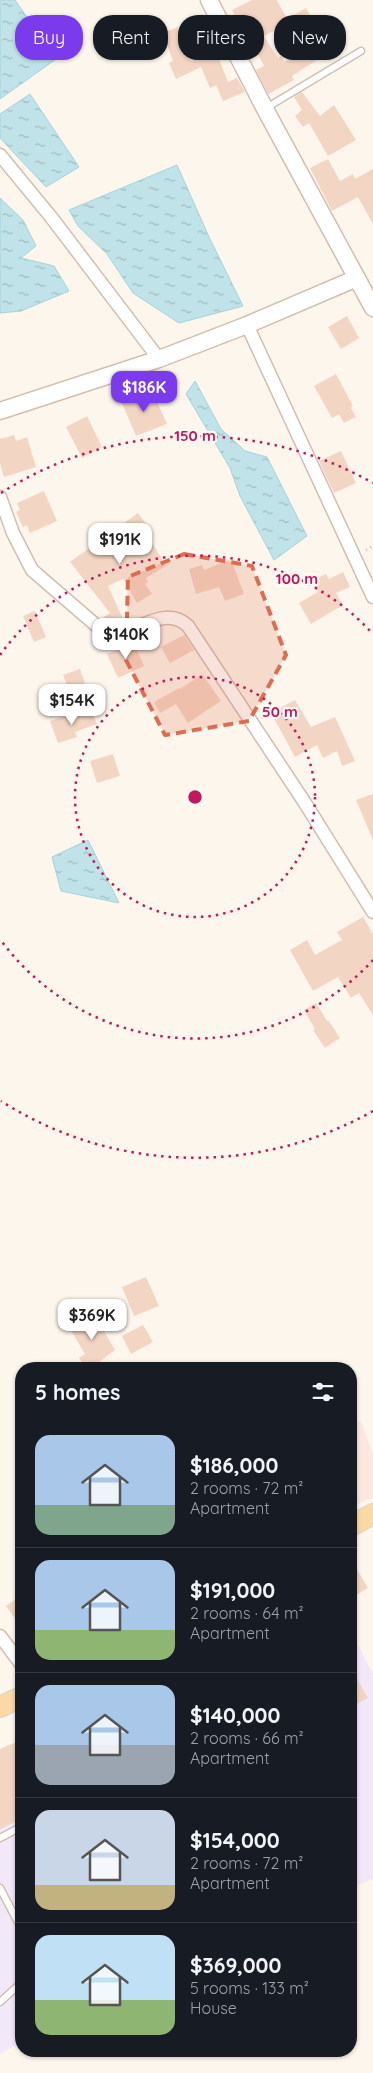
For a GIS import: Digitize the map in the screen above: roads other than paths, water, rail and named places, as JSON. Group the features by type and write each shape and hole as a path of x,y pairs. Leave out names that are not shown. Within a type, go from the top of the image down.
{"main road":[{"path":"357,1523 373,1514"},
{"path":"0,1707 15,1700"}],"street":[{"path":"209,0 265,109 373,308"},
{"path":"0,155 51,217 159,359"},
{"path":"0,412 159,359 247,325 357,278"},
{"path":"247,325 373,597"},
{"path":"0,497 13,533 32,570 105,632 115,634 167,617 182,620 188,626 300,795 373,912"},
{"path":"0,1636 15,1656"}],"lane":[{"path":"265,109 361,50"},
{"path":"0,1838 15,1830"},
{"path":"0,1888 15,1917"},
{"path":"0,2002 15,1988"}],"water":[{"path":"0,0 15,0 25,15 15,15 15,60 55,60 0,99"},
{"path":"30,94 79,167 46,187 0,138 0,114"},
{"path":"177,165 209,237 243,306 179,323 133,293 107,254 78,226 69,210"},
{"path":"0,198 23,220 36,246 21,258 54,266 69,291 21,311 0,313"},
{"path":"195,381 221,429 245,451 267,457 307,536 274,560 240,496 230,468 186,394"},
{"path":"88,840 119,903 61,891 52,857"}]}
